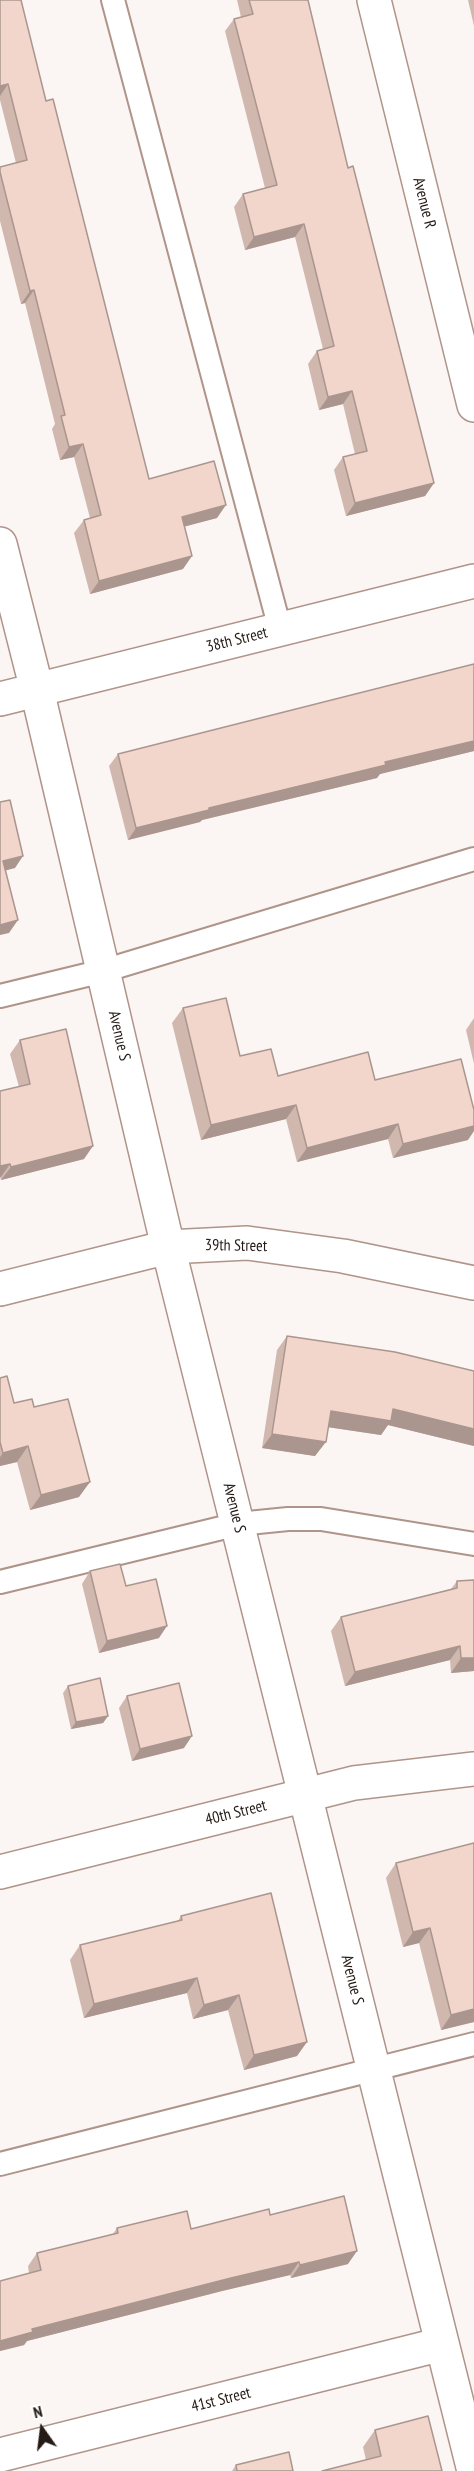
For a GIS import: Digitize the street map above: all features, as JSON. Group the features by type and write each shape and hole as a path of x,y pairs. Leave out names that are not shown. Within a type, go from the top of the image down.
{"street":[{"name":"Avenue R","path":"374,0 474,405"},
{"name":"Avenue S","path":"0,544 37,690 168,1246 474,2471"},
{"name":"38th Street","path":"0,699 474,581"},
{"name":"39th Street","path":"0,1289 168,1246 247,1243 343,1256 474,1283"},
{"name":"40th Street","path":"0,1872 354,1783 474,1769"},
{"name":"41st Street","path":"0,2455 442,2344"}],"lane":[{"path":"113,0 280,629"},
{"path":"0,996 103,971 474,859"},
{"path":"0,1582 238,1524 288,1519 321,1519 474,1544"},
{"path":"0,2164 474,2044"}],"building":[{"path":"0,0 21,0 46,101 53,99 149,479 214,461 226,505 182,517 192,556 99,581 84,520 101,515 83,444 69,447 61,416 65,415 34,290 30,291 0,172 0,167 27,160 8,84 0,86"},
{"path":"249,0 308,0 348,168 353,166 434,483 355,503 343,457 367,451 352,391 328,397 317,351 334,346 304,224 254,237 243,194 277,185 234,19 253,14"},
{"path":"474,664 474,741 385,762 386,765 136,828 118,754"},
{"path":"10,800 23,856 3,861 18,920 0,925 0,802"},
{"path":"226,998 240,1056 271,1049 278,1076 368,1052 375,1080 461,1059 474,1110 474,1126 403,1144 398,1124 307,1148 296,1105 211,1125 183,1008"},
{"path":"66,1029 93,1146 11,1167 10,1164 0,1166 0,1091 30,1084 20,1040"},
{"path":"287,1336 395,1352 474,1371 474,1429 393,1409 391,1421 331,1411 326,1442 272,1434"},
{"path":"7,1376 14,1403 32,1399 34,1407 68,1399 90,1482 41,1495 28,1446 3,1453 0,1442 0,1378"},
{"path":"120,1564 126,1586 156,1579 167,1626 107,1641 90,1571"},
{"path":"474,1580 474,1658 461,1658 460,1646 355,1672 341,1617 457,1588 457,1581"},
{"path":"100,1678 108,1716 76,1722 68,1686"},
{"path":"179,1683 192,1736 140,1749 127,1696"},
{"path":"474,1843 474,2009 451,2015 430,1928 413,1932 396,1863"},
{"path":"271,1893 307,2042 254,2055 239,1995 204,2005 197,1978 94,2004 80,1945 182,1920 181,1916"},
{"path":"344,2196 357,2251 231,2278 32,2329 33,2332 0,2341 0,2281 41,2270 37,2253 118,2233 117,2228 187,2211 191,2229 269,2209 270,2215"},
{"path":"428,2416 442,2471 322,2471 381,2456 375,2430"},
{"path":"289,2452 293,2471 237,2471 236,2465"}]}
